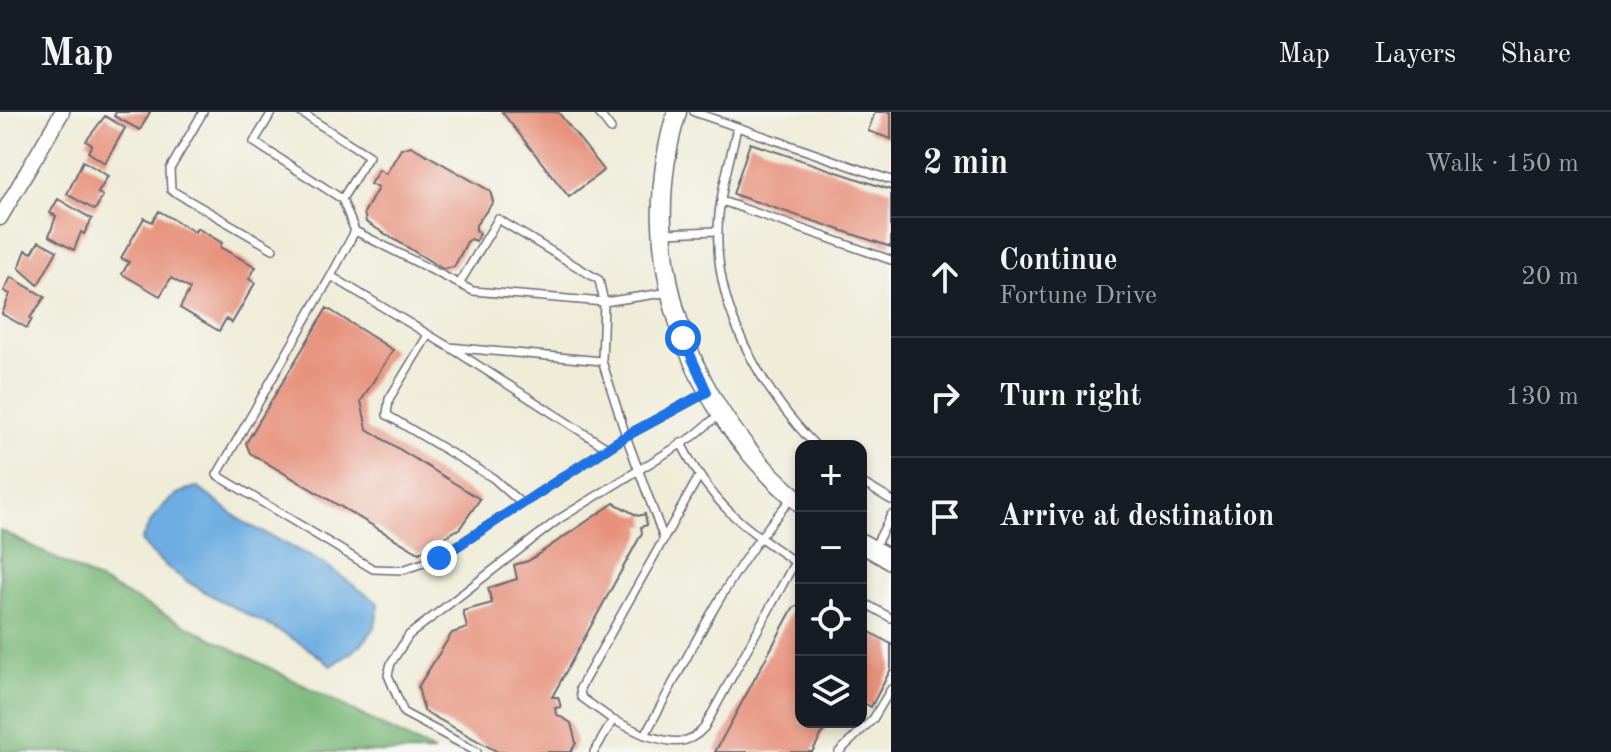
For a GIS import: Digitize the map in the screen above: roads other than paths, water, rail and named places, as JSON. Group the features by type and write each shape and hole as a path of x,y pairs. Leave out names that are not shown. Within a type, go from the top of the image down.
{"street":[{"path":"0,218 62,112"},
{"path":"677,112 663,184 663,233 670,292 683,338 720,414 766,472 795,498"},
{"path":"867,547 891,560"}],"lane":[{"path":"203,112 170,169 171,190 273,249"},
{"path":"272,112 254,142 342,199 355,231 473,291 604,302 670,292"},
{"path":"300,112 369,156 342,199"},
{"path":"598,112 611,129"},
{"path":"694,112 891,180"},
{"path":"737,127 717,231 724,282 741,337 760,377 788,417 810,440"},
{"path":"722,201 891,260"},
{"path":"459,284 498,219 599,280 604,302 602,361 664,539"},
{"path":"355,231 217,475 373,569 402,570 439,558 626,436 707,392"},
{"path":"663,233 717,231"},
{"path":"331,276 607,448"},
{"path":"428,335 389,399 387,415 493,478 522,504"},
{"path":"449,347 602,361"},
{"path":"477,752 404,713 388,675 401,646 409,635 559,519 681,443 720,414"},
{"path":"681,443 698,478 718,505 795,562"},
{"path":"698,478 580,688 581,697 613,720 645,735 683,742 694,739 704,728 795,569"},
{"path":"867,486 891,500"},
{"path":"645,735 729,580 758,537 795,502"},
{"path":"867,547 891,515"},
{"path":"867,604 891,618"},
{"path":"839,752 873,719 891,689"},
{"path":"594,752 613,720"}],"water":[{"path":"197,487 245,523 323,563 378,603 375,624 365,640 331,666 284,634 180,577 159,560 141,541 145,532 170,500"}]}
